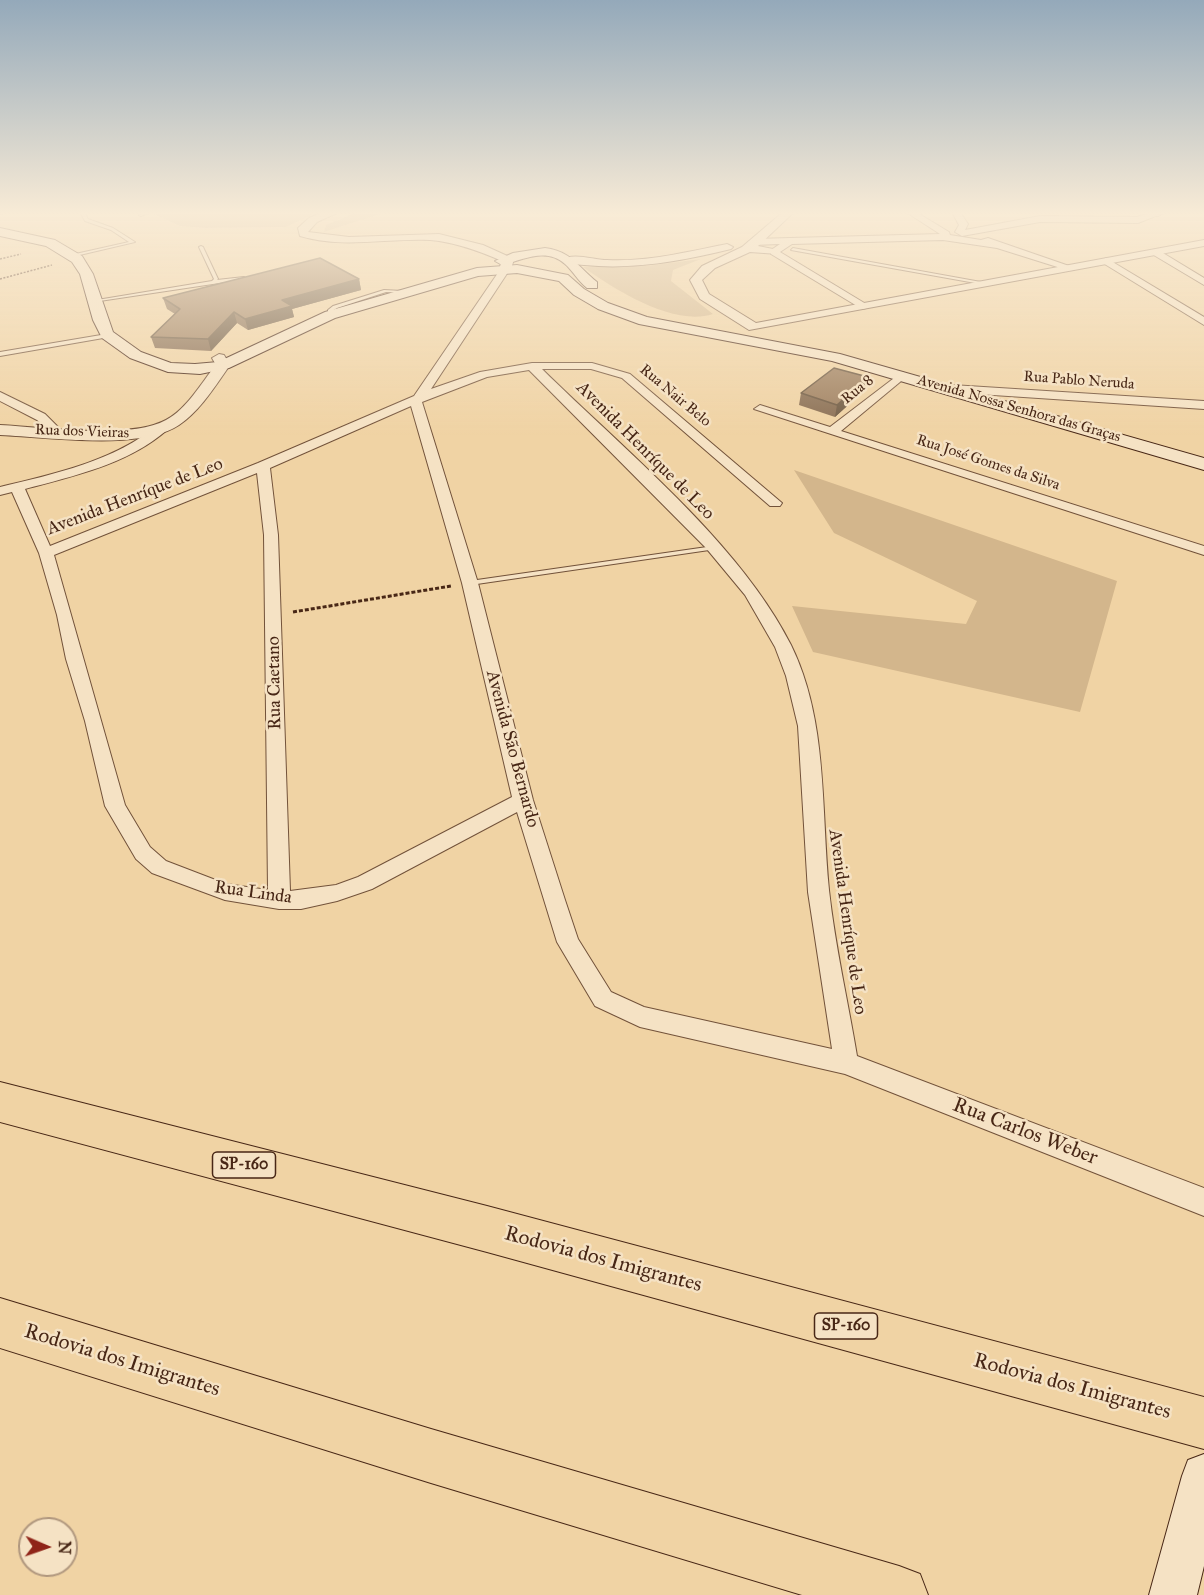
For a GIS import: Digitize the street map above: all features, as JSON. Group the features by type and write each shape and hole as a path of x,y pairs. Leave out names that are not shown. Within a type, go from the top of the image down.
{"highway":[{"name":"Rodovia dos Imigrantes","path":"0,1102 488,1228 1204,1423"},
{"name":"Rodovia dos Imigrantes","path":"0,1323 431,1456 899,1595"}],"main road":[{"path":"89,286 107,336 167,357 213,363"},
{"name":"Avenida Nossa Senhora das Graças","path":"213,363 270,342 330,315 424,286"},
{"name":"Avenida Nossa Senhora das Graças","path":"573,286 603,306 638,319 673,327 747,338 834,357 952,389 1204,464"},
{"name":"Avenida Nossa Senhora das Graças","path":"596,286 627,303 667,315 754,327 834,357"},
{"path":"673,327 724,330 754,327"},
{"path":"1173,1595 1204,1476"}],"street":[{"path":"416,402 492,286"},
{"path":"697,286 704,296 754,327 963,286"},
{"path":"830,286 862,306"},
{"path":"1147,286 1204,322"},
{"path":"8,489 125,451 154,436 186,412 196,396 196,378 213,363"},
{"name":"Avenida Henríque de Leo","path":"46,553 263,467 416,402 498,372 532,366 714,548 752,593 764,612 795,676 805,720 819,893 846,1063"},
{"name":"Rua Nair Belo","path":"532,366 592,366 626,376 775,503"},
{"name":"Rua 8","path":"834,430 902,375"},
{"name":"Rua Pablo Neruda","path":"952,389 1204,405"},
{"path":"0,396 41,417 57,431"},
{"name":"Avenida São Bernardo","path":"416,402 470,583 524,800 568,942 603,999 640,1017 846,1063"},
{"name":"Rua José Gomes da Silva","path":"760,409 834,430 1204,551"},
{"name":"Rua dos Vieiras","path":"0,430 123,435 145,433 163,427"},
{"name":"Rua Caetano","path":"263,467 271,535 279,900"},
{"name":"Rua Linda","path":"8,489 46,553 65,615 74,659 94,721 115,806 143,854 159,867 225,892 279,900 301,900 337,893 365,883 524,800"},
{"name":"Rua Carlos Weber","path":"846,1063 1204,1202"}],"lane":[{"path":"93,301 185,286"},
{"path":"0,354 107,336"},
{"path":"470,583 714,548"}],"path":[{"path":"273,615 470,583"}],"shaded area":[{"path":"613,286 678,286 713,314 697,317 680,315 662,311"},
{"path":"794,470 1117,581 1080,712 813,652 792,606 966,624 977,601 834,533"}],"building":[{"path":"208,286 332,286 282,300 292,306 245,319 234,312 208,339 151,337 180,309 163,298"},
{"path":"834,368 868,377 837,405 801,393"}]}
